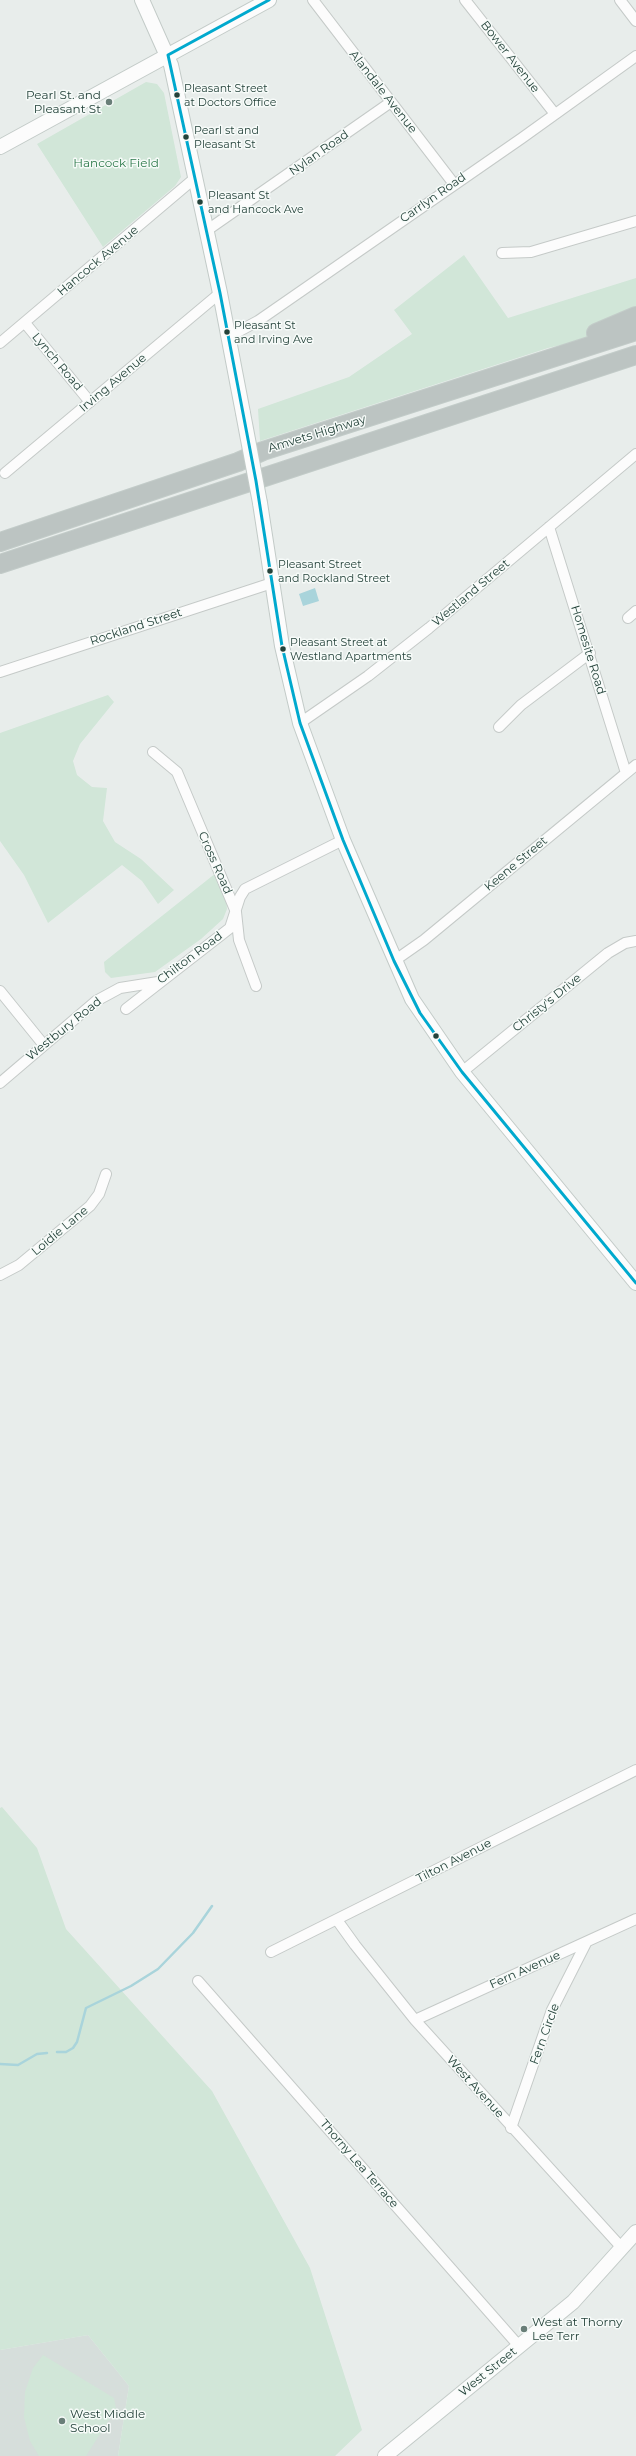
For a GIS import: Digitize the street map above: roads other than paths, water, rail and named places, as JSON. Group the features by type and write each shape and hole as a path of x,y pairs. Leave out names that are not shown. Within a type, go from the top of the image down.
{"highway":[{"path":"549,357 578,340 636,316"},
{"name":"Amvets Highway","path":"0,542 238,462 263,452 390,412 549,357 636,331"},
{"name":"Amvets Highway","path":"0,564 636,356"},
{"path":"608,366 636,364"}],"main road":[{"path":"142,0 168,55 195,178 220,293 260,503 282,646 300,723 343,840 394,961 420,1013 462,1072 636,1283"},
{"path":"0,147 269,0"},
{"name":"West Street","path":"385,2456 573,2302 636,2232"}],"street":[{"name":"Alandale Avenue","path":"313,0 454,184"},
{"name":"Bower Avenue","path":"465,0 555,114"},
{"path":"620,0 636,21"},
{"name":"Carrlyn Road","path":"228,337 258,321 636,56"},
{"name":"Nylan Road","path":"206,231 391,102"},
{"name":"Hancock Avenue","path":"0,343 195,178"},
{"path":"502,253 531,252 636,221"},
{"name":"Irving Avenue","path":"5,473 220,293"},
{"name":"Lynch Road","path":"24,323 90,402"},
{"name":"Westland Street","path":"300,723 368,676 636,454"},
{"name":"Homesite Road","path":"549,527 590,653 626,773"},
{"name":"Rockland Street","path":"0,672 272,583"},
{"path":"499,727 521,705 590,653"},
{"name":"Cross Road","path":"153,752 178,772 236,912 239,940 256,986"},
{"name":"Keene Street","path":"394,961 424,940 636,765"},
{"name":"Chilton Road","path":"126,1009 158,982 230,928 240,897 245,889 343,840"},
{"name":"Christy's Drive","path":"462,1072 608,953 625,943 636,941"},
{"name":"Westbury Road","path":"0,1084 44,1044 96,1001 120,988 158,982"},
{"path":"0,991 44,1044"},
{"name":"Loidie Lane","path":"0,1275 19,1266 90,1206 99,1194 106,1174"},
{"name":"Tilton Avenue","path":"271,1952 636,1770"},
{"name":"Fern Avenue","path":"415,2020 636,1919"},
{"name":"West Avenue","path":"337,1920 355,1946 415,2020 511,2128 622,2248"},
{"name":"Fern Circle","path":"511,2128 552,2010 586,1943"},
{"name":"Thorny Lea Terrace","path":"198,1981 520,2346"}],"water":[{"path":"315,588 319,601 303,606 299,594"}],"waterway":[{"path":"57,2052 66,2052 73,2048 77,2042 86,2008 131,1986 158,1969 193,1933 212,1906"},
{"path":"0,2064 18,2065 37,2054 47,2053"}],"place":[{"name":"Pleasant Street at Doctors Office","path":"177,95"},
{"name":"Pearl St. and Pleasant St","path":"109,102"},
{"name":"Pearl st and Pleasant St","path":"186,137"},
{"name":"Pleasant St and Hancock Ave","path":"200,202"},
{"name":"Pleasant St and Irving Ave","path":"227,332"},
{"name":"Pleasant Street and Rockland Street","path":"270,571"},
{"name":"Pleasant Street at Westland Apartments","path":"283,649"},
{"name":"West at Thorny Lee Terr","path":"524,2329"},
{"name":"West Middle School","path":"62,2421"}],"park label":[{"name":"Hancock Field","path":"116,163"}]}
